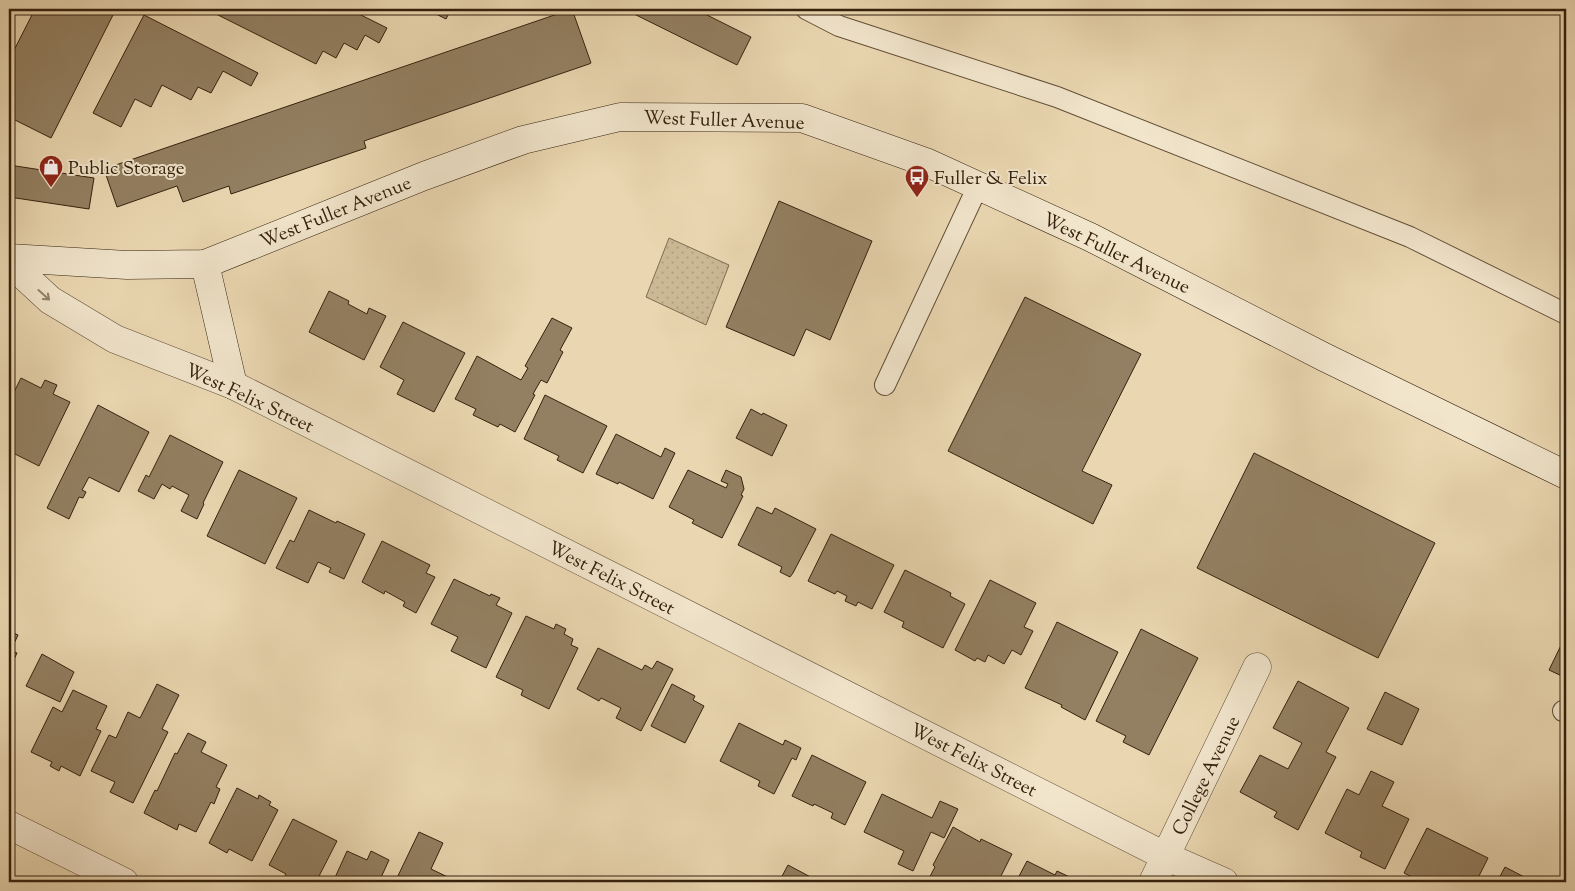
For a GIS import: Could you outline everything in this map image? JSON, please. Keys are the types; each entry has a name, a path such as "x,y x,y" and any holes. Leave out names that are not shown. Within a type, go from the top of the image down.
{"street":[{"name":"West Fuller Avenue","path":"9,258 127,265 205,264 424,176 523,140 620,116 802,118 928,163 1090,237 1324,356 1566,475"},
{"name":"West Felix Street","path":"9,262 50,300 115,339 233,385 1165,856 1224,882"},
{"path":"205,264 233,385"},
{"name":"College Avenue","path":"1153,882 1258,667"},
{"path":"9,825 124,882"}],"lane":[{"path":"806,9 839,26 1057,97 1401,234 1566,314"},
{"path":"885,385 978,186"}],"shaded area":[{"path":"669,238 729,265 706,325 646,297"}],"building":[{"path":"35,9 116,9 51,138 9,117 9,60"},
{"path":"206,9 349,9 387,28 379,43 365,35 357,50 344,43 336,58 323,51 316,64"},
{"path":"426,9 451,9 446,19"},
{"path":"572,9 591,63 589,64 364,141 366,148 231,194 229,186 183,202 177,186 117,207 104,169"},
{"path":"624,9 695,9 751,37 737,65"},
{"path":"144,15 258,73 251,86 223,71 211,93 198,87 191,100 162,85 151,107 135,99 121,127 93,113"},
{"name":"Public Storage","path":"9,165 94,178 89,209 9,197"},
{"path":"779,201 872,241 830,340 806,329 794,356 726,327"},
{"path":"329,291 349,301 348,304 367,314 369,308 386,316 364,360 309,332"},
{"path":"1025,297 1141,354 1082,471 1112,485 1093,524 948,451"},
{"path":"552,318 572,328 560,350 563,352 547,383 541,380 515,432 500,424 498,427 473,415 476,409 455,399 477,356 521,380 528,368 525,366"},
{"path":"403,322 465,353 434,412 397,394 404,380 380,367"},
{"path":"21,378 41,388 45,380 57,385 53,394 70,402 39,466 9,451 9,402"},
{"path":"545,395 607,426 583,473 557,460 559,456 524,439"},
{"path":"98,405 149,432 119,492 89,477 82,490 86,492 83,498 79,497 69,519 47,508"},
{"path":"751,409 787,425 772,456 736,438"},
{"path":"616,434 661,457 665,448 675,453 653,499 619,482 618,484 596,474"},
{"path":"170,435 223,462 197,519 181,511 189,495 172,486 170,489 162,484 154,499 138,491 146,475 149,477"},
{"path":"1254,453 1435,543 1378,658 1197,568"},
{"path":"239,470 297,498 265,564 207,536"},
{"path":"688,470 726,488 728,484 721,481 726,470 741,477 744,489 741,495 743,496 722,538 692,523 694,520 669,507"},
{"path":"757,507 772,514 775,508 816,529 790,577 780,572 782,567 738,545"},
{"path":"309,510 365,534 344,579 329,572 331,568 318,562 308,583 276,568 290,540 294,542"},
{"path":"831,534 894,565 872,609 858,602 856,606 845,601 847,596 837,591 835,594 808,581"},
{"path":"382,541 430,565 426,573 435,577 416,613 403,606 405,602 385,591 384,594 362,582"},
{"path":"905,570 951,593 950,596 965,604 943,648 902,627 904,622 884,612"},
{"path":"454,579 490,596 491,594 500,598 496,605 512,613 486,668 451,651 458,637 431,624"},
{"path":"990,580 1036,603 1024,627 1033,631 1021,655 1012,650 1004,664 988,655 985,662 977,658 975,661 955,650"},
{"path":"526,616 554,629 556,624 566,629 564,634 573,639 571,645 578,648 549,709 521,695 523,690 496,677"},
{"path":"1057,622 1118,652 1085,720 1061,707 1062,705 1025,688"},
{"path":"1141,629 1198,658 1149,755 1123,742 1126,736 1096,721"},
{"path":"9,631 18,635 11,650 17,653 9,670"},
{"path":"1566,635 1566,678 1549,670"},
{"path":"598,648 642,670 645,665 652,669 657,661 673,669 641,731 616,718 621,708 601,698 599,701 577,689"},
{"path":"42,654 74,672 60,702 26,686"},
{"path":"1298,681 1349,708 1326,752 1336,757 1298,830 1274,817 1277,812 1240,792 1260,755 1288,769 1302,743 1273,728"},
{"path":"157,684 179,695 162,729 168,732 133,803 110,792 115,782 91,771 109,735 116,738 128,712 140,718"},
{"path":"672,684 695,696 693,700 704,706 685,743 651,726"},
{"path":"73,690 107,706 96,729 101,731 80,776 61,766 59,771 50,766 52,762 31,752 53,707 62,712"},
{"path":"1385,692 1419,709 1402,745 1367,729"},
{"path":"739,723 783,745 785,740 801,748 796,760 792,758 774,794 758,786 760,781 720,761"},
{"path":"188,733 206,742 201,752 227,765 216,787 220,789 214,804 211,802 196,832 179,824 177,830 144,813 175,753 177,754"},
{"path":"812,755 866,782 845,825 831,818 833,813 792,796"},
{"path":"1371,771 1394,782 1382,806 1409,819 1385,869 1360,857 1362,852 1325,833 1347,789 1359,795"},
{"path":"237,788 258,799 259,795 271,802 269,805 278,810 252,861 229,849 227,853 209,843"},
{"path":"882,794 932,818 940,801 958,809 944,838 931,832 913,871 898,864 904,851 864,832"},
{"path":"293,819 337,841 316,882 282,882 286,874 269,865"},
{"path":"953,827 980,842 981,839 1012,854 998,882 927,882 935,867 933,865"},
{"path":"1427,828 1488,858 1476,882 1422,882 1404,873"},
{"path":"419,832 443,843 431,869 454,880 453,882 395,882"},
{"path":"347,851 367,860 371,851 389,860 379,882 333,882"},
{"path":"1027,861 1055,875 1057,871 1080,882 1016,882"},
{"path":"788,865 820,882 784,882 780,880"},
{"path":"1505,867 1534,882 1497,882"}],"place":[{"name":"Public Storage","path":"51,188"},
{"name":"Fuller & Felix","path":"917,198"}]}
